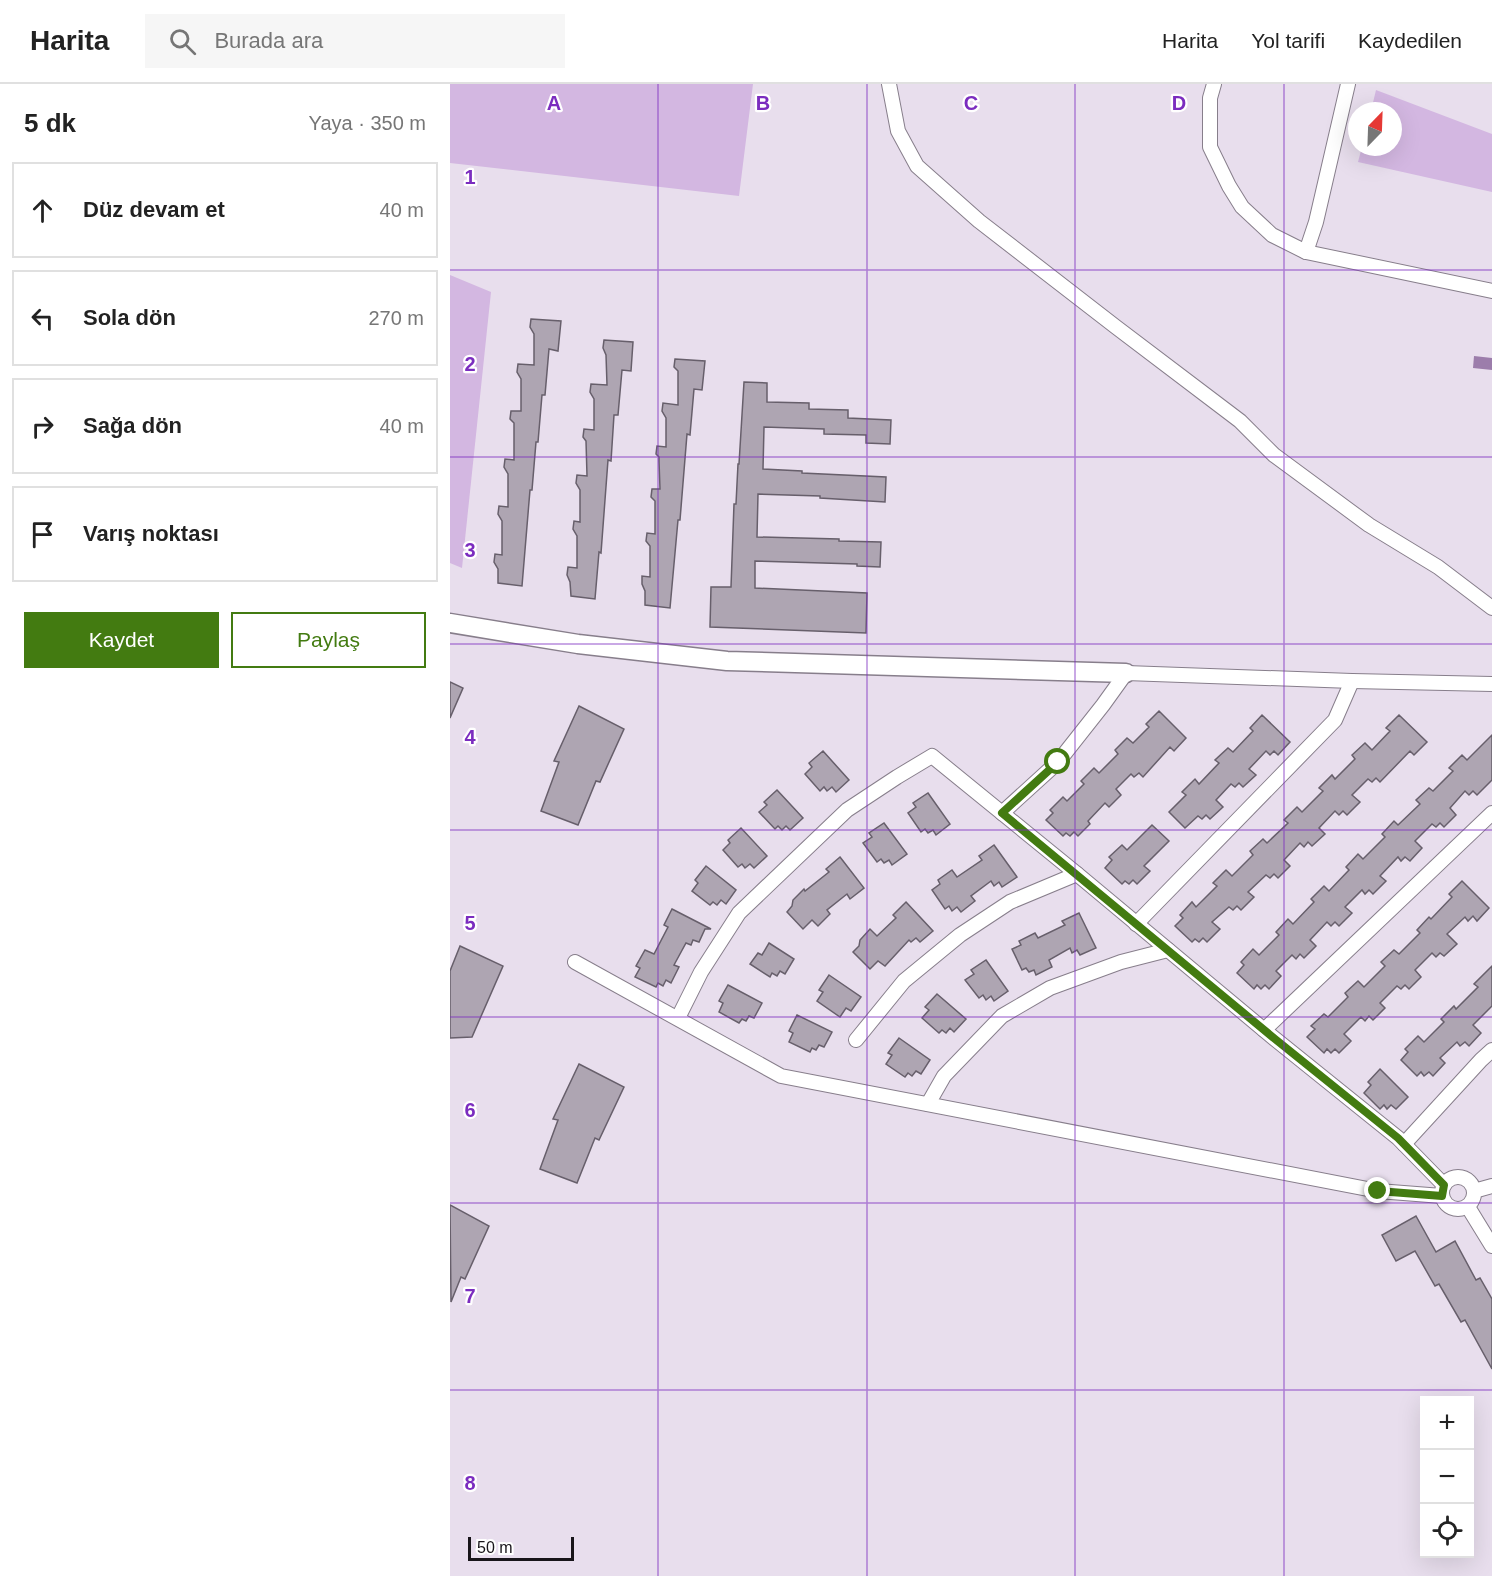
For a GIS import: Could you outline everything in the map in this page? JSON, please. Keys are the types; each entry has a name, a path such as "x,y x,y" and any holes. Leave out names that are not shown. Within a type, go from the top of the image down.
{"street":[{"path":"889,84 898,131 917,166 980,221 1240,421 1274,455 1369,525 1438,567 1492,608"},
{"path":"1214,84 1209,98 1210,147 1242,207 1272,235 1306,252 1492,291"},
{"path":"1306,252 1316,222 1348,84"},
{"path":"450,623 578,644 727,661 1492,684"},
{"path":"1002,813 1058,762 1126,674"},
{"path":"1136,924 1335,720 1352,681"},
{"path":"678,1018 701,972 739,913 847,810 932,756 1404,1144 1443,1191 1447,1206 1457,1210 1468,1207 1474,1198 1471,1183 1462,1177 1452,1178 1443,1191"},
{"path":"1264,1030 1492,813"},
{"path":"855,1040 904,981 960,935 1010,902 1077,874"},
{"path":"928,1104 944,1076 1002,1016 1050,988 1121,962 1168,950"},
{"path":"575,962 781,1076 1378,1191 1443,1191"},
{"path":"1404,1144 1492,1050"},
{"path":"1474,1191 1492,1186"},
{"path":"1468,1207 1492,1246"}],"shaded area":[{"path":"450,84 753,84 739,196 450,163"},
{"path":"1376,90 1492,134 1492,192 1358,162 1360,156 1402,156 1402,102 1373,102"},
{"path":"450,275 491,292 462,568 450,563"},
{"path":"1474,356 1492,358 1492,370 1473,368"}],"building":[{"path":"531,319 561,321 558,351 549,349 545,395 542,395 532,490 530,490 522,586 498,583 498,569 494,562 495,554 502,555 502,521 498,514 499,506 508,507 508,474 504,467 505,459 514,460 514,423 510,419 511,411 521,411 521,379 517,372 518,364 534,365 534,334 530,327"},
{"path":"604,340 633,342 631,371 622,370 618,415 614,415 595,599 571,596 567,575 568,567 577,568 577,536 573,529 574,521 580,522 580,490 576,483 577,475 587,476 584,429 594,430 594,399 590,392 591,384 607,385"},
{"path":"675,359 705,361 702,390 694,389 690,435 687,434 670,608 645,605 642,576 650,577 650,546 646,541 647,533 655,534 655,501 651,497 652,489 660,489 657,446 666,447 666,418 662,411 663,403 678,405 678,371 674,367"},
{"path":"744,382 767,383 767,402 809,403 809,409 848,410 848,418 891,420 890,444 866,443 866,435 824,434 824,429 764,427 763,469 886,477 885,502 820,498 820,496 758,494 757,537 881,542 880,567 857,566 857,564 755,561 755,588 867,593 866,633 710,627 711,587 731,587 734,504 736,504"},
{"path":"450,682 463,688 450,718"},
{"path":"579,706 624,729 600,782 596,781 578,825 541,811 559,762 554,761"},
{"path":"1159,711 1186,738 1174,751 1170,747 1143,777 1139,773 1134,777 1131,774 1116,789 1121,795 1109,807 1105,803 1078,836 1074,832 1070,836 1066,833 1063,836 1046,820 1053,813 1050,810 1063,797 1067,801 1084,784 1081,781 1094,768 1099,773 1118,754 1115,750 1127,738 1133,743 1149,727 1146,724"},
{"path":"1262,715 1290,742 1278,755 1274,751 1270,755 1266,751 1249,769 1256,775 1243,787 1239,783 1235,787 1231,784 1216,800 1223,807 1210,819 1206,815 1202,819 1198,816 1185,828 1169,812 1186,795 1182,792 1195,779 1199,784 1219,763 1215,760 1228,748 1233,752 1253,731 1250,728"},
{"path":"1399,715 1427,742 1414,755 1410,751 1380,782 1376,778 1372,782 1368,779 1352,795 1360,802 1347,815 1343,811 1339,815 1335,811 1319,828 1325,834 1312,846 1308,842 1304,847 1300,843 1284,860 1290,866 1278,878 1274,874 1270,878 1266,875 1248,892 1254,897 1241,910 1237,906 1233,910 1229,907 1212,922 1220,929 1207,942 1203,938 1199,942 1195,939 1192,942 1175,926 1183,918 1180,915 1192,902 1196,907 1217,886 1213,883 1226,870 1232,876 1253,855 1250,851 1263,839 1267,843 1288,823 1284,820 1297,807 1302,812 1323,791 1319,788 1332,775 1335,779 1355,759 1352,755 1365,743 1372,750 1390,731 1386,728"},
{"path":"1492,735 1492,780 1477,795 1473,791 1469,795 1465,791 1450,808 1456,815 1444,827 1440,823 1436,827 1432,824 1415,841 1422,848 1410,861 1405,857 1401,861 1398,857 1380,876 1386,881 1373,894 1369,890 1365,894 1362,890 1345,907 1352,913 1339,926 1335,922 1331,926 1327,922 1310,940 1316,946 1304,958 1300,954 1296,959 1292,955 1276,971 1281,976 1269,989 1265,985 1261,989 1257,985 1254,989 1237,973 1244,965 1241,962 1253,949 1259,955 1279,935 1276,932 1288,919 1293,924 1314,902 1311,899 1324,886 1329,891 1349,870 1346,867 1358,854 1363,859 1385,837 1382,834 1394,821 1398,825 1420,804 1416,800 1429,788 1433,791 1453,771 1449,768 1462,755 1467,760"},
{"path":"823,751 849,780 836,792 832,787 827,791 824,787 820,791 805,774 812,767 809,763"},
{"path":"777,790 803,818 790,830 786,826 782,830 778,826 775,829 759,812 767,805 764,802"},
{"path":"928,793 950,824 936,835 933,830 928,833 925,829 921,832 908,813 916,807 913,803"},
{"path":"884,823 907,854 892,865 889,860 884,863 881,859 877,862 863,843 872,837 869,833"},
{"path":"1152,825 1169,841 1144,866 1150,871 1137,884 1133,880 1129,884 1125,881 1122,884 1105,868 1112,860 1109,857 1122,845 1127,850"},
{"path":"741,828 767,856 754,868 750,864 745,868 742,864 738,867 723,850 730,843 728,840"},
{"path":"994,845 1017,877 1002,887 999,882 994,886 991,881 971,896 975,901 961,912 957,907 952,911 949,906 945,909 932,890 940,884 938,880 952,870 957,877 982,860 979,856"},
{"path":"840,857 864,888 850,899 847,894 827,910 830,914 818,926 812,920 803,929 787,912 793,900 804,889 805,891 829,872 826,869"},
{"path":"706,866 736,890 726,904 721,900 717,905 713,902 710,905 692,891 698,883 695,880"},
{"path":"1462,881 1489,908 1477,921 1473,916 1468,921 1465,917 1447,934 1457,944 1444,956 1440,953 1436,957 1432,953 1415,970 1421,977 1409,989 1405,985 1401,989 1397,986 1380,1003 1385,1008 1373,1020 1369,1016 1365,1021 1361,1017 1344,1034 1351,1041 1339,1053 1335,1049 1331,1053 1327,1049 1324,1053 1307,1037 1315,1029 1311,1026 1324,1014 1328,1017 1348,997 1345,993 1358,981 1364,987 1385,966 1381,962 1394,950 1399,954 1420,933 1417,930 1429,917 1431,919 1452,897 1449,894"},
{"path":"906,902 933,931 920,942 916,938 911,942 909,940 885,966 878,961 870,969 853,952 870,929 877,936 896,918 893,915"},
{"path":"672,909 711,929 705,929 699,942 693,940 691,945 686,943 674,965 679,967 671,983 666,980 663,986 658,983 656,987 635,977 640,968 636,966 645,950 654,954 668,927 664,925"},
{"path":"1079,913 1096,948 1080,955 1077,950 1072,953 1070,948 1049,960 1052,967 1036,975 1034,970 1029,972 1026,968 1022,970 1012,949 1021,945 1019,941 1035,933 1038,938 1065,925 1062,921"},
{"path":"769,943 794,959 785,974 780,971 777,976 772,973 770,977 750,964 758,953 762,955"},
{"path":"460,946 503,966 472,1037 450,1038 450,971"},
{"path":"986,960 1008,991 994,1001 991,996 986,1000 983,995 979,998 965,980 974,974 971,970"},
{"path":"1492,966 1492,1006 1473,1025 1481,1033 1469,1046 1465,1042 1460,1046 1457,1042 1440,1058 1445,1063 1433,1076 1429,1072 1424,1076 1421,1072 1417,1076 1401,1060 1408,1052 1405,1049 1418,1036 1424,1042 1444,1022 1441,1019 1454,1006 1456,1009 1478,987 1474,984"},
{"path":"829,975 861,997 851,1011 846,1008 840,1017 817,1001 823,992 819,990"},
{"path":"728,985 762,1003 754,1018 749,1016 746,1021 742,1019 739,1023 719,1012 723,1003 719,1001"},
{"path":"937,994 966,1019 954,1032 950,1028 946,1033 942,1030 939,1033 922,1018 929,1010 925,1007"},
{"path":"797,1015 832,1032 824,1047 819,1045 816,1050 812,1048 810,1052 789,1042 793,1033 789,1031"},
{"path":"899,1038 930,1060 921,1074 916,1071 912,1076 908,1073 905,1077 886,1064 892,1055 888,1053"},
{"path":"579,1064 624,1087 599,1140 595,1138 577,1183 540,1169 558,1120 553,1119"},
{"path":"1380,1069 1408,1097 1396,1109 1391,1105 1387,1109 1384,1105 1380,1109 1364,1093 1371,1085 1368,1082"},
{"path":"450,1205 489,1226 465,1279 461,1277 451,1302"},
{"path":"1416,1216 1436,1252 1455,1241 1476,1280 1480,1278 1492,1299 1492,1369 1465,1320 1461,1322 1439,1284 1435,1286 1415,1251 1396,1261 1382,1235"}],"route":[{"path":"1058,762 1002,813 1398,1138 1444,1185 1442,1196 1378,1191"}]}
